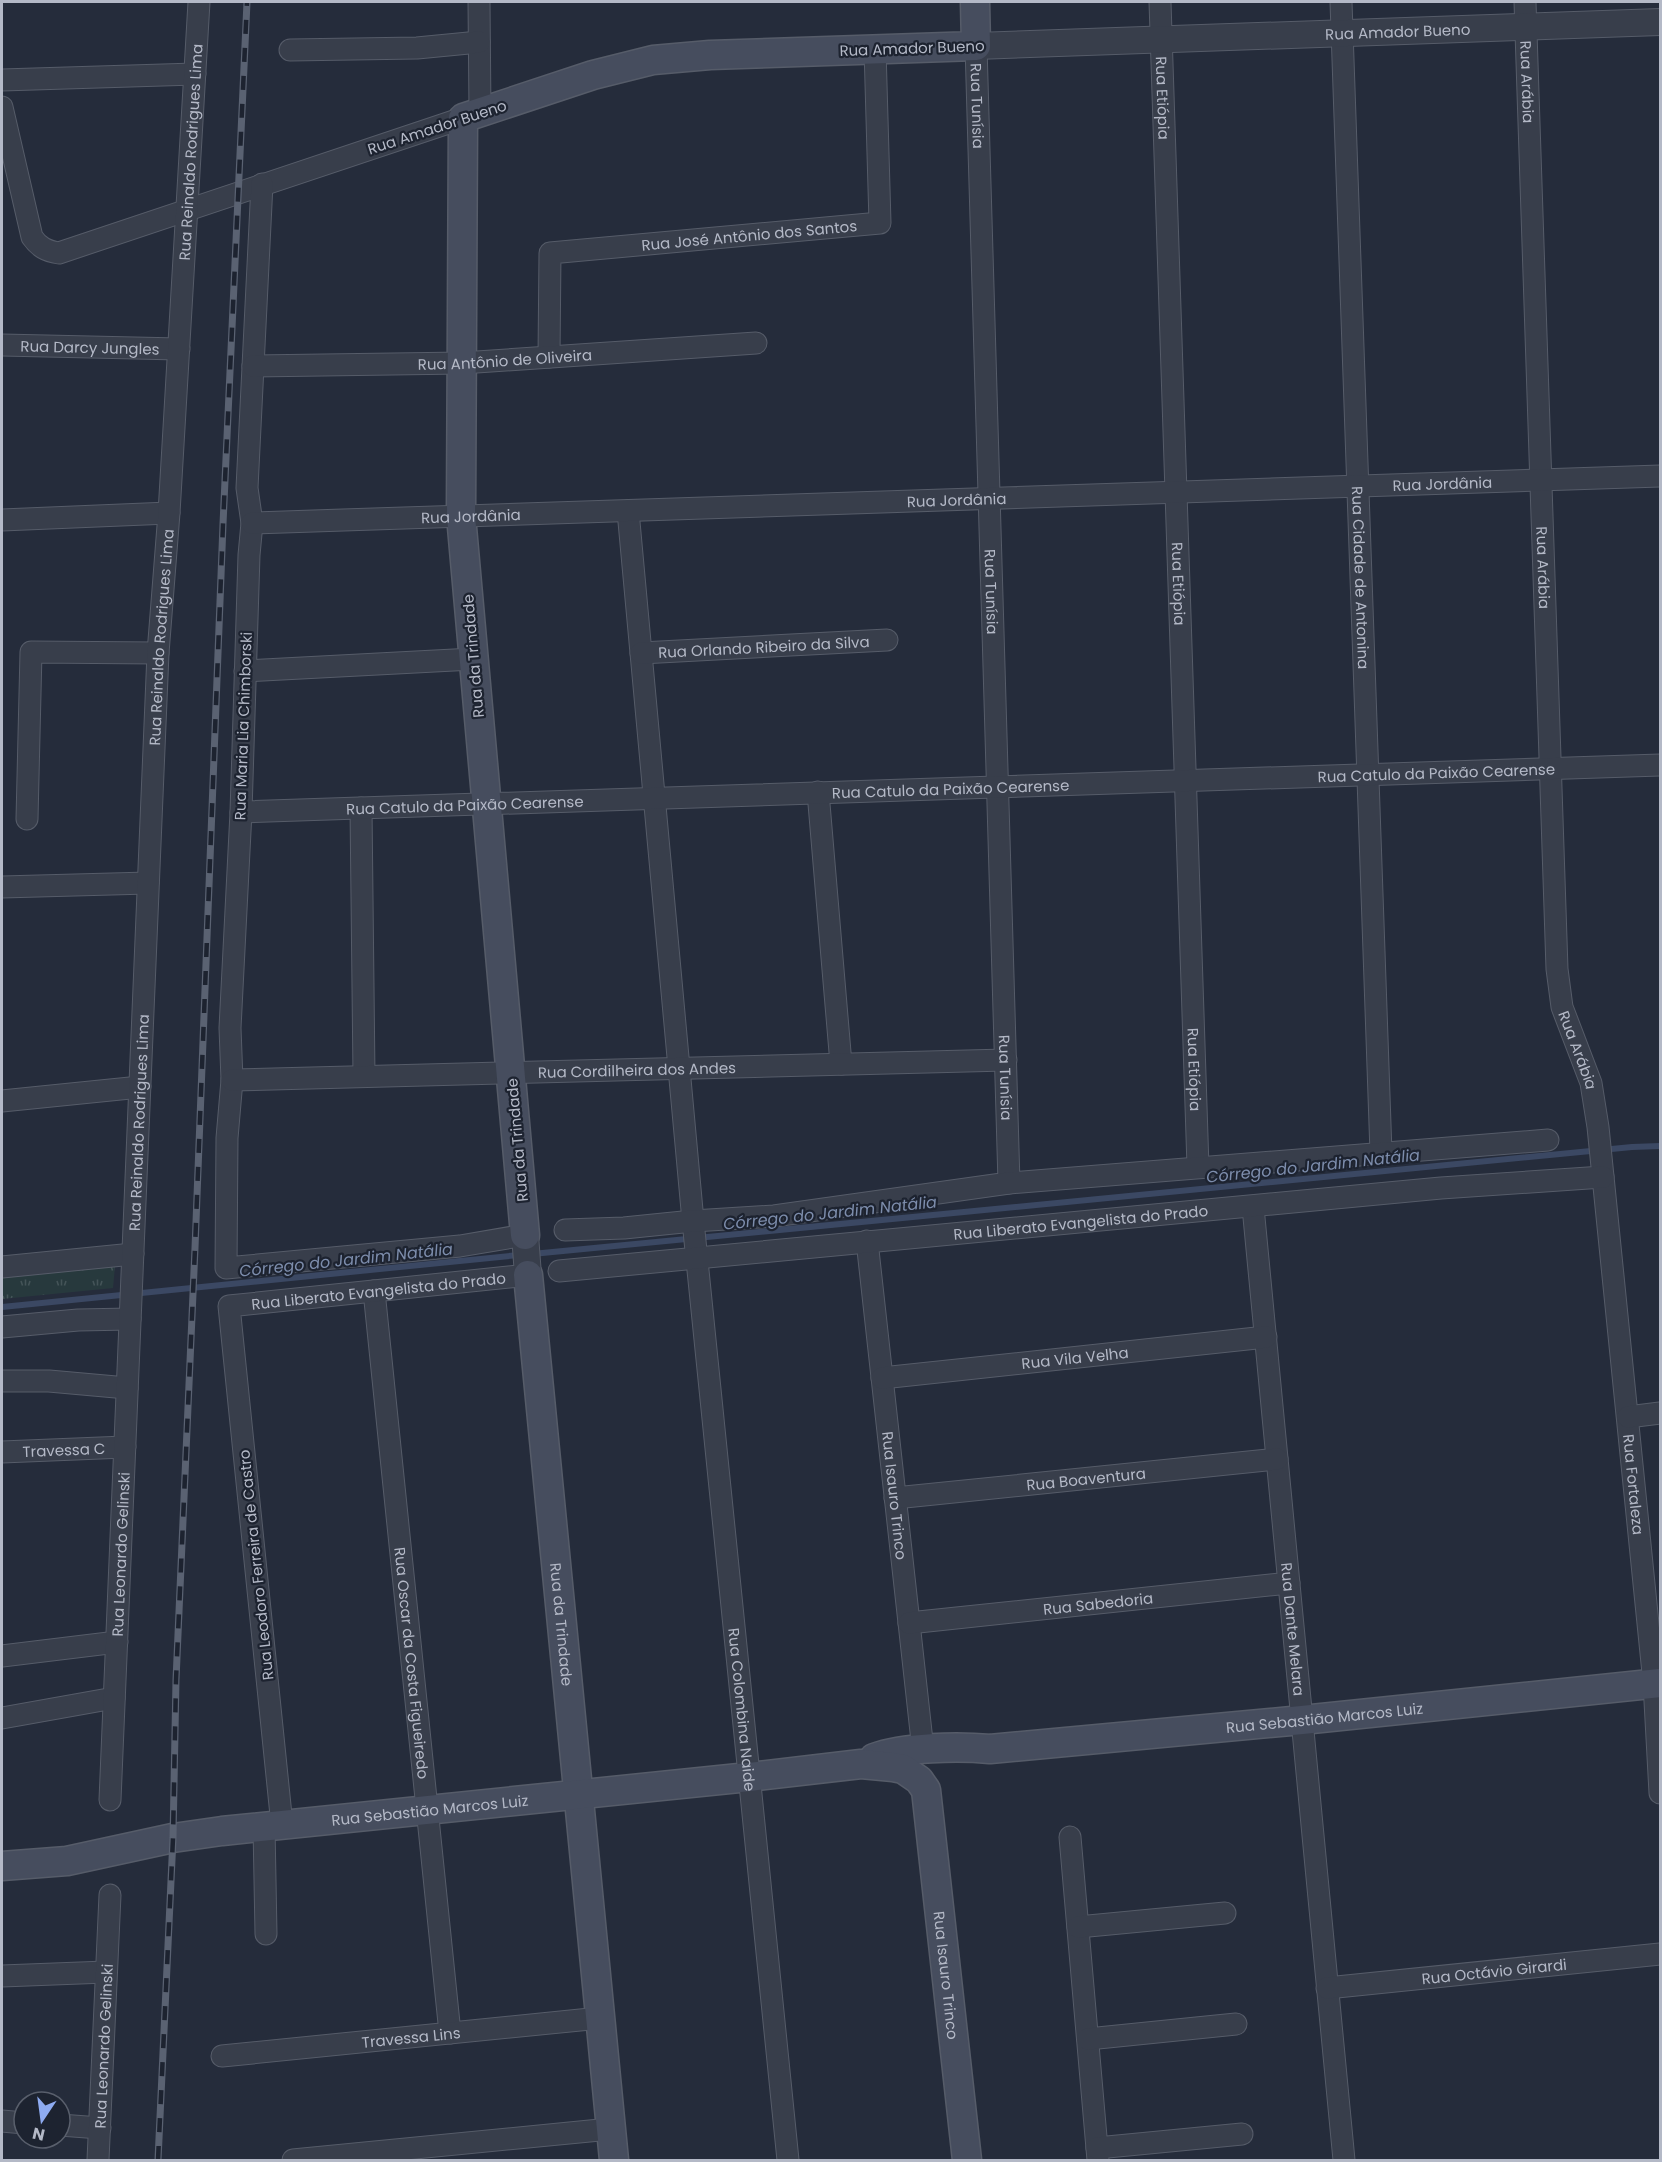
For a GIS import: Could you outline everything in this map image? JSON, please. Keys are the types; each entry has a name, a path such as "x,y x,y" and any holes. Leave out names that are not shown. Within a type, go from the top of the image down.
{"main road":[{"name":"Rua Tunísia","path":"975,2 976,46"},
{"name":"Rua Amador Bueno","path":"471,116 625,66 653,60 710,55 976,46"},
{"name":"Rua da Trindade","path":"471,116 462,363 461,516 525,1235"},
{"name":"Rua da Trindade","path":"528,1275 614,2160"},
{"name":"Rua Sebastião Marcos Luiz","path":"861,1764 881,1756 923,1750 958,1747 990,1749 1302,1720 1658,1683"},
{"name":"Rua Sebastião Marcos Luiz","path":"2,1866 67,1861 189,1836 273,1826 861,1764 903,1769 919,1780 926,1790 945,1766 958,1759 990,1749"},
{"name":"Rua Isauro Trinco","path":"926,1790 967,2160"}],"street":[{"name":"Rua Reinaldo Rodrigues Lima","path":"130,1314 158,653 169,513 199,2"},
{"name":"Rua da Trindade","path":"471,116 479,42 479,2"},
{"name":"Rua Etiópia","path":"1160,2 1198,1167"},
{"name":"Rua Cidade de Antonina","path":"1341,2 1381,1153"},
{"name":"Rua Arábia","path":"1525,2 1559,990 1567,1022 1591,1083 1604,1177"},
{"name":"Rua Amador Bueno","path":"976,46 1660,22"},
{"path":"290,50 417,48 479,42"},
{"name":"Rua Tunísia","path":"976,46 1009,1183"},
{"name":"Rua José Antônio dos Santos","path":"549,357 550,253 880,223 875,49"},
{"path":"2,80 195,75"},
{"name":"Rua Amador Bueno","path":"2,106 32,237 47,251 58,253 471,116"},
{"name":"Rua Maria Lia Chimborski","path":"262,184 247,488 252,524 230,1028 232,1080 227,1138 226,1268 460,1246 525,1235"},
{"name":"Rua Antônio de Oliveira","path":"253,366 462,363 756,343"},
{"name":"Rua Darcy Jungles","path":"2,345 179,349"},
{"name":"Rua Jordânia","path":"252,524 1660,476"},
{"name":"Rua Colombina Naide","path":"628,511 693,1221 788,2160"},
{"path":"2,520 169,513"},
{"name":"Rua Orlando Ribeiro da Silva","path":"641,653 886,640"},
{"path":"27,819 31,652 158,653"},
{"path":"245,671 473,659"},
{"name":"Rua Catulo da Paixão Cearense","path":"240,812 1660,765"},
{"path":"818,792 841,1064"},
{"path":"361,808 364,1076"},
{"path":"2,887 148,883"},
{"name":"Rua Cordilheira dos Andes","path":"232,1080 1006,1060"},
{"path":"2,1101 140,1087"},
{"path":"565,1230 624,1228 791,1214 1009,1183 1548,1140"},
{"name":"Rua Liberato Evangelista do Prado","path":"559,1271 1441,1188 1604,1177"},
{"name":"Rua Fortaleza","path":"1604,1177 1658,1683 1660,1793"},
{"name":"Rua Dante Melara","path":"1253,1207 1344,2160"},
{"name":"Rua da Trindade","path":"525,1235 528,1275"},
{"name":"Rua Isauro Trinco","path":"867,1241 923,1750"},
{"path":"2,1267 132,1264"},
{"name":"Rua Liberato Evangelista do Prado","path":"230,1306 528,1275"},
{"name":"Rua Oscar da Costa Figueiredo","path":"374,1291 450,2033"},
{"name":"Rua Leodoro Ferreira de Castro","path":"230,1306 273,1826 266,1934"},
{"path":"2,1327 130,1314"},
{"name":"Rua Leonardo Gelinski","path":"110,1800 130,1314"},
{"name":"Rua Vila Velha","path":"882,1378 1266,1337"},
{"path":"2,1381 50,1381 127,1388"},
{"path":"1628,1416 1660,1413"},
{"name":"Travessa C","path":"2,1452 125,1447"},
{"name":"Rua Boaventura","path":"895,1498 1277,1459"},
{"name":"Rua Sabedoria","path":"909,1623 1289,1583"},
{"path":"2,1656 117,1642"},
{"path":"2,1718 114,1698"},
{"path":"1070,1837 1098,2154 1242,2134"},
{"name":"Rua Leonardo Gelinski","path":"98,2160 110,1895"},
{"path":"1078,1928 1225,1913"},
{"name":"Rua Octávio Girardi","path":"1327,1988 1660,1954"},
{"path":"2,1976 106,1972"},
{"name":"Travessa Lins","path":"222,2056 600,2018"},
{"path":"1088,2039 1236,2024"},
{"path":"72,2126 100,2128"},
{"path":"293,2160 610,2129"}],"green space":[{"path":"115,1266 113,1288 2,1299 2,1277"}],"waterway":[{"name":"Córrego do Jardim Natália","path":"532,1254 1660,1146"},
{"name":"Córrego do Jardim Natália","path":"2,1307 519,1255"}],"railway":[{"path":"158,2160 173,1838 176,1680 223,524 247,2"}]}
